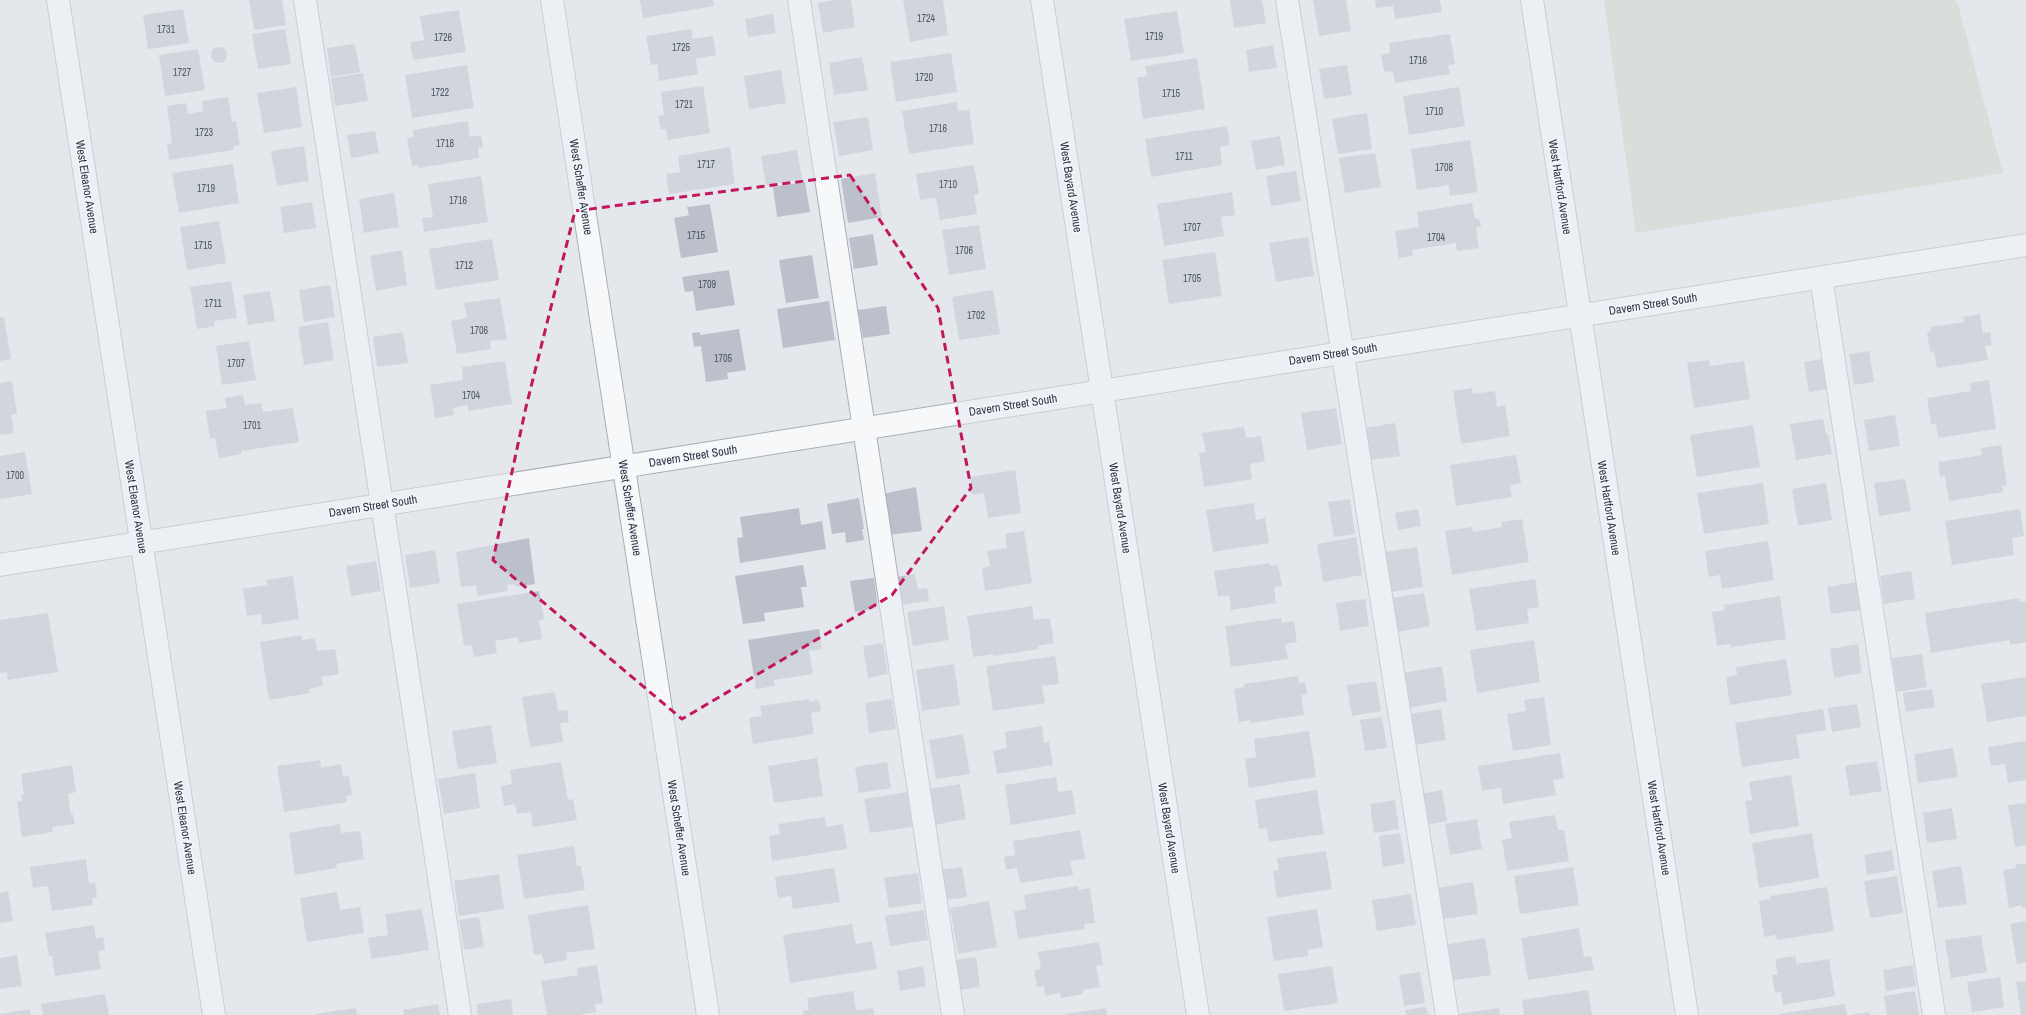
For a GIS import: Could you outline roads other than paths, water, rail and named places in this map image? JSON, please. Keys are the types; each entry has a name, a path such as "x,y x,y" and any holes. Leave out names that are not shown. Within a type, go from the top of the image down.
{"street":[{"name":"West Eleanor Avenue","path":"58,0 214,1015"},
{"path":"305,0 460,1015"},
{"name":"West Scheffer Avenue","path":"552,0 708,1015"},
{"path":"799,0 953,1015"},
{"name":"West Bayard Avenue","path":"1042,0 1198,1015"},
{"path":"1287,0 1341,353 1447,1015"},
{"name":"West Hartford Avenue","path":"1532,0 1687,1015"},
{"name":"Davern Street South","path":"0,565 2026,245"},
{"path":"1821,277 1934,1015"}]}
